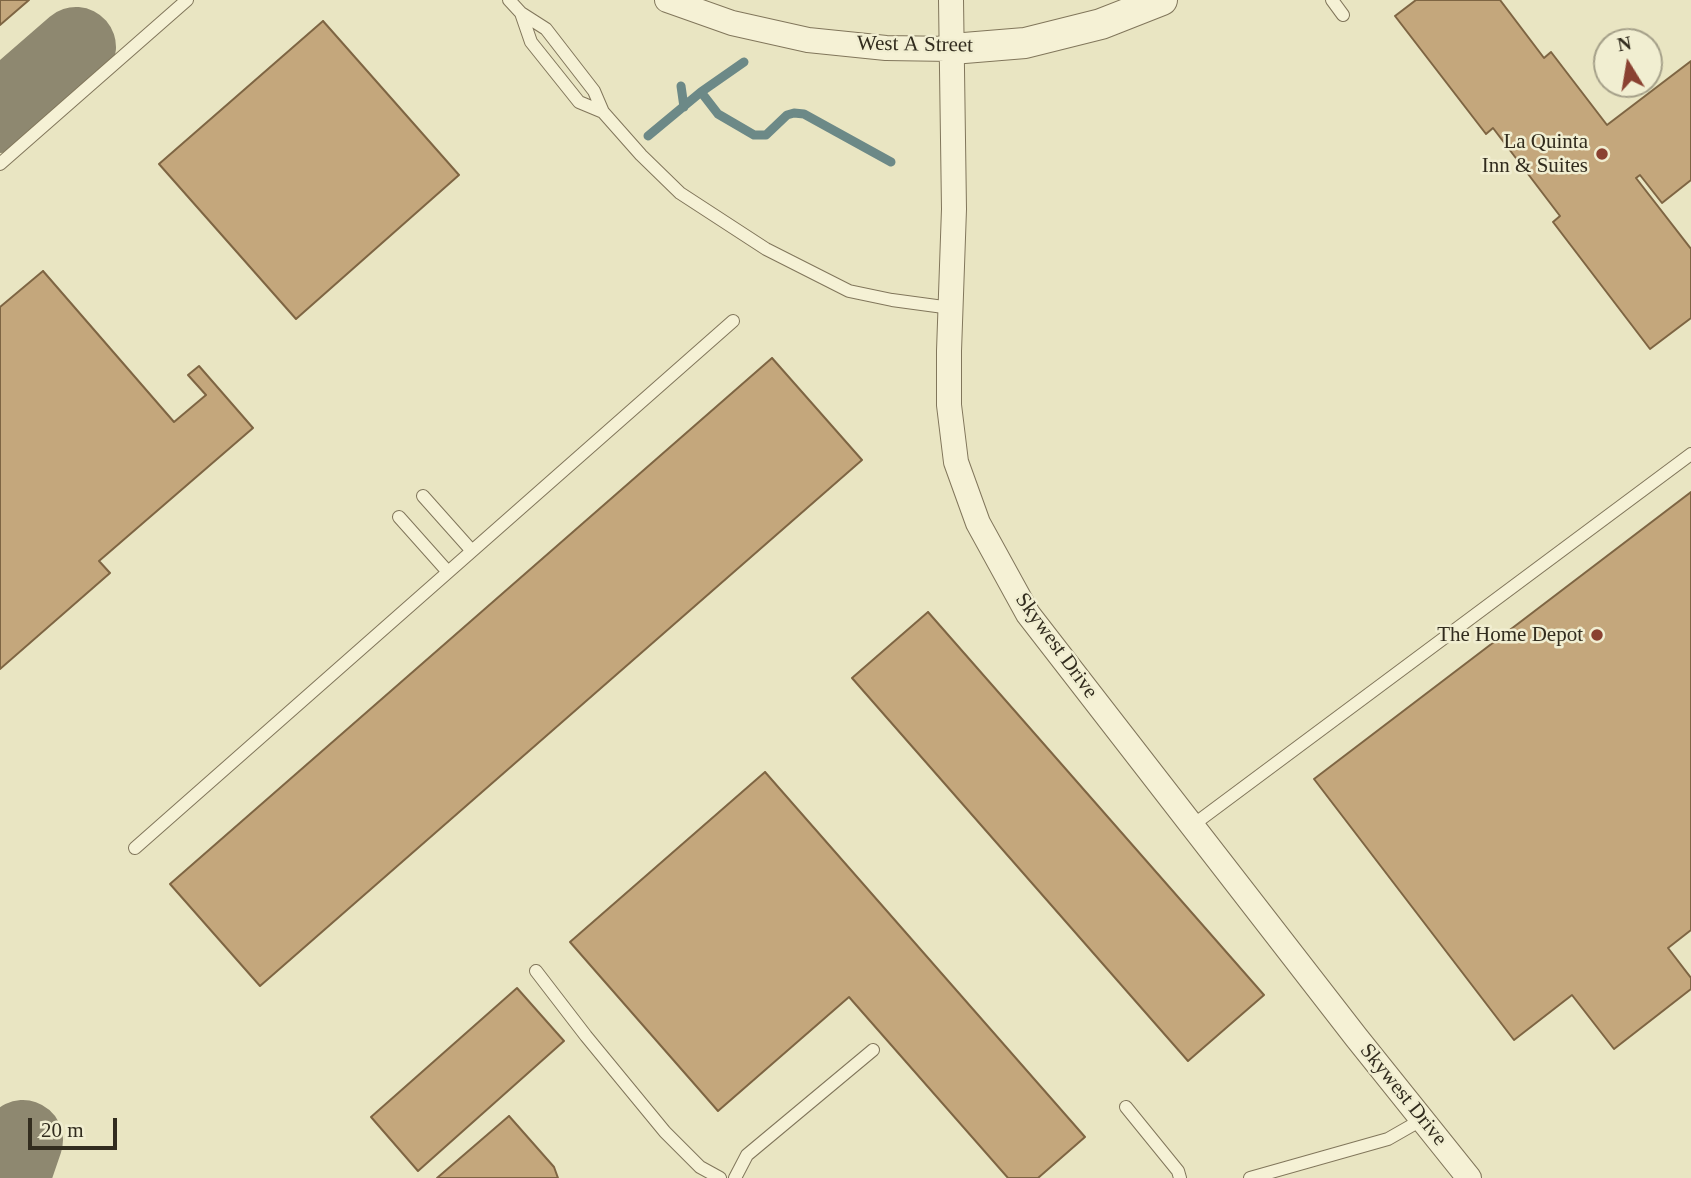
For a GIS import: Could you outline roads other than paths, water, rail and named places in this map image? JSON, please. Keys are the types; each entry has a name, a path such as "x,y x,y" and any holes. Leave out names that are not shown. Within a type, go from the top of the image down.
{"street":[{"name":"West A Street","path":"667,0 732,23 808,40 886,48 952,49 1025,43 1101,24 1161,0"},
{"name":"Skywest Drive","path":"951,0 954,209 949,405 956,462 978,523 1028,614 1356,1037 1469,1178"}],"lane":[{"path":"0,164 187,0"},
{"path":"509,0 521,13 546,29 594,90 603,112 680,193 766,249 849,291 951,308"},
{"path":"1332,0 1343,15"},
{"path":"521,13 531,42 579,102 603,112"},
{"path":"135,848 733,321"},
{"path":"1193,825 1691,454"},
{"path":"423,496 472,551"},
{"path":"399,517 448,572"},
{"path":"536,971 665,1132 700,1167 720,1178"},
{"path":"736,1178 747,1155 873,1050"},
{"path":"1126,1107 1178,1171 1180,1178"},
{"path":"1250,1178 1388,1139 1423,1119"}],"waterway":[{"path":"648,136 701,92 744,62"},
{"path":"681,86 684,107"},
{"path":"701,92 718,114 754,135 766,135 787,115 804,114 891,162"}],"place":[{"name":"La Quinta Inn & Suites","path":"1602,154"},
{"name":"The Home Depot","path":"1597,635"}]}
